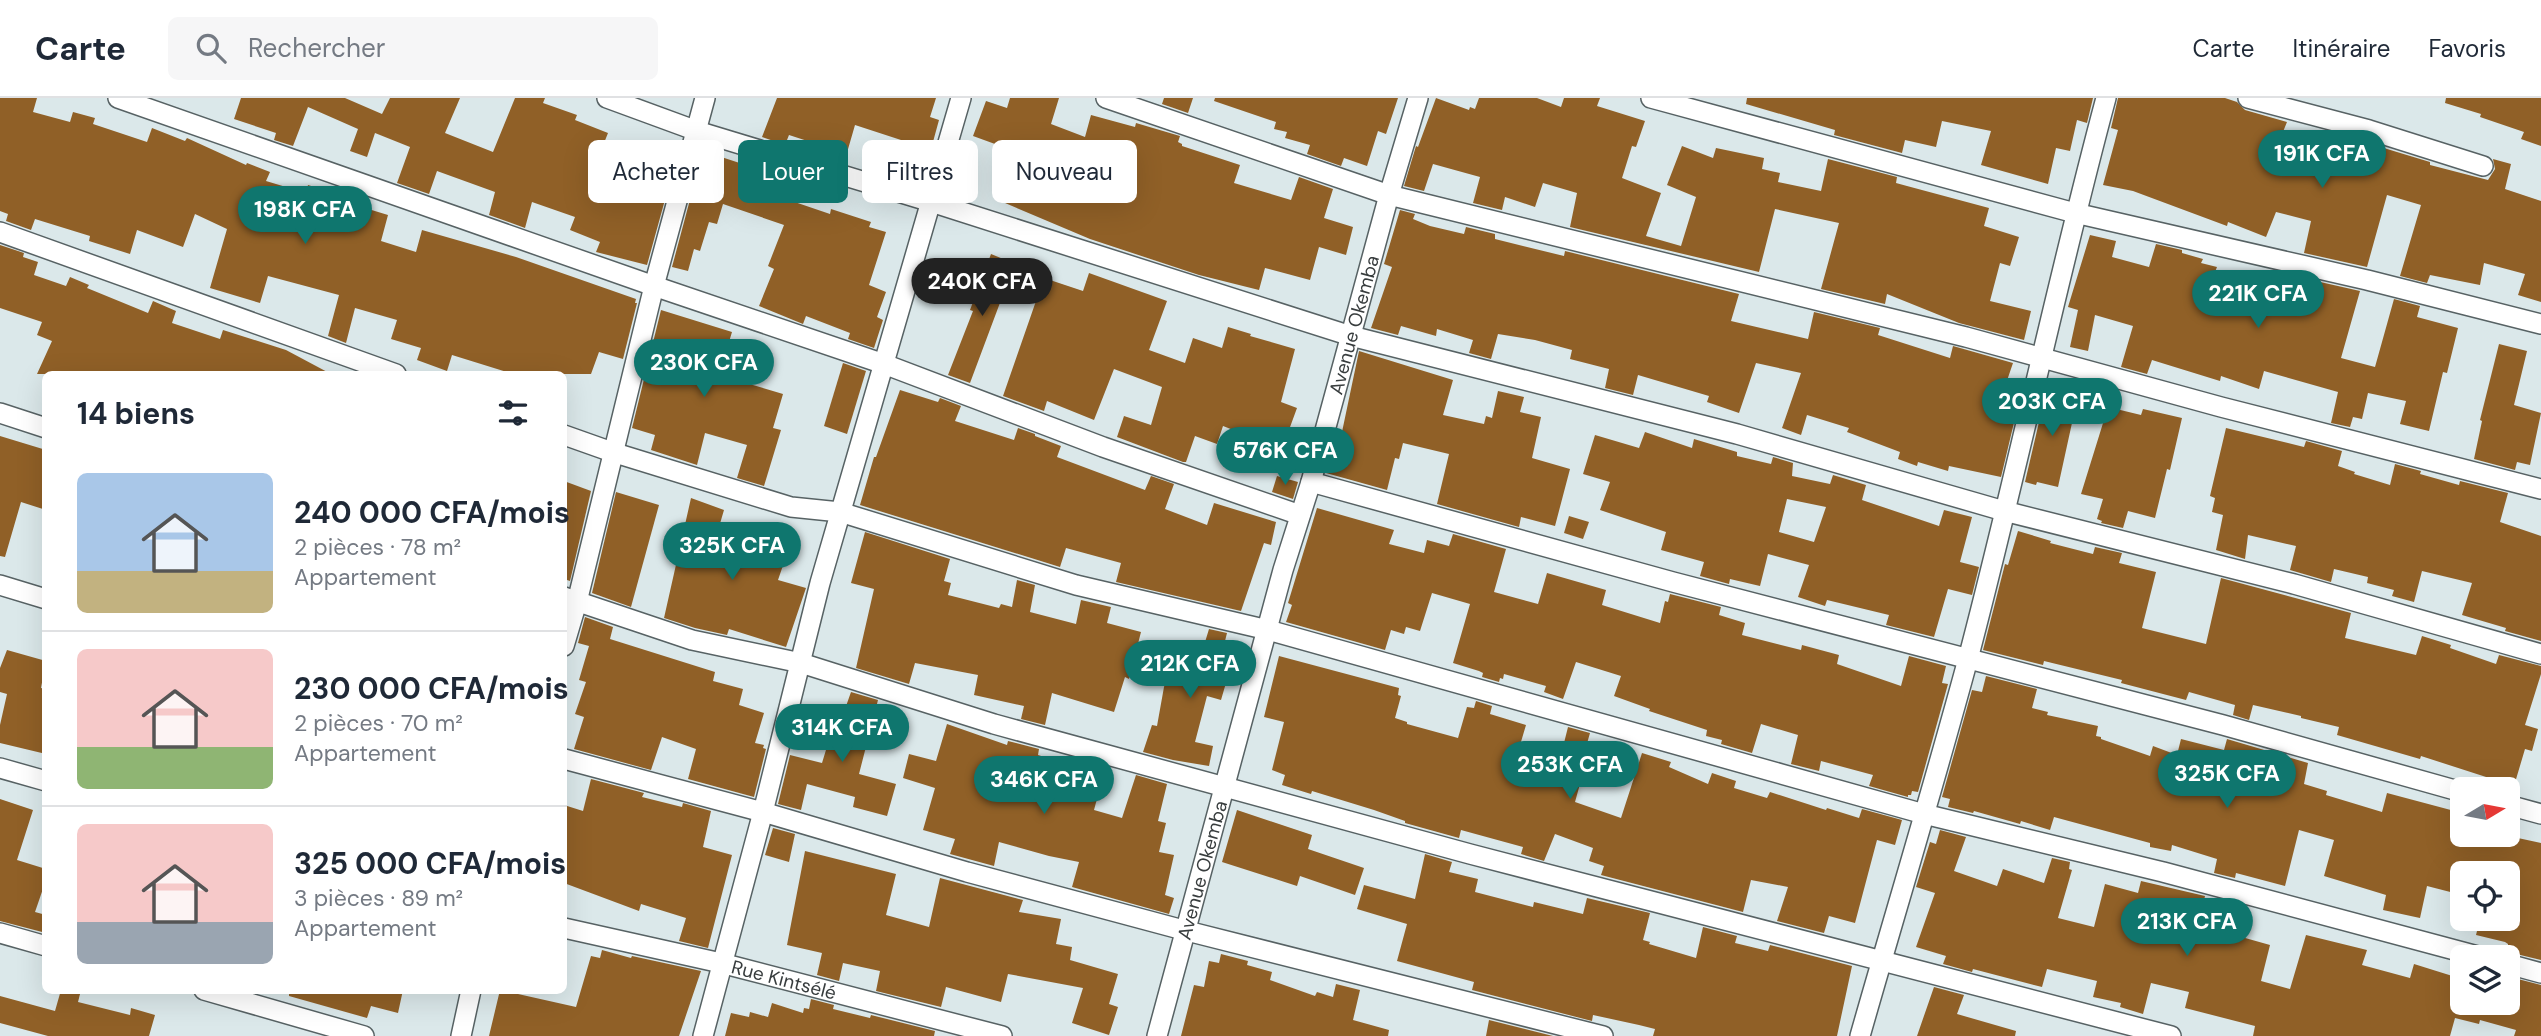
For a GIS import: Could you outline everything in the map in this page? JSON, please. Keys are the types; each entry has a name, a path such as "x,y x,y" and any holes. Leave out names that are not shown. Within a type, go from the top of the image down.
{"street":[{"path":"118,98 884,364 1103,447 1300,515"},
{"path":"607,98 697,131 862,181"},
{"path":"567,622 570,599 612,452 705,98"},
{"path":"949,140 961,98"},
{"path":"1107,98 1389,195 1966,337 2541,489"},
{"name":"Avenue Okemba","path":"1157,1036 1418,98"},
{"path":"1651,98 2075,213 2354,276 2541,324"},
{"path":"1860,1036 1968,657 2075,213 2106,98"},
{"path":"2248,98 2369,130 2483,166"},
{"path":"703,1036 840,512 931,203"},
{"path":"934,203 1352,336 1737,435 2004,511 2294,584 2541,654"},
{"path":"0,232 388,371"},
{"path":"0,413 42,427"},
{"path":"567,436 792,508 840,512 1076,585 1268,630 1924,814 2163,872 2450,949"},
{"path":"1311,482 1673,582 1968,657 2450,789"},
{"path":"0,585 42,598"},
{"path":"570,599 692,639 801,663 995,724 1470,854 2171,1036"},
{"path":"567,760 1186,931 1603,1036"},
{"path":"0,768 42,780"},
{"path":"2520,808 2541,814"},
{"name":"Rue Kintsélé","path":"567,929 721,963 1002,1036"},
{"path":"0,933 42,945"},
{"path":"2520,967 2541,973"},
{"path":"218,994 364,1036"},
{"path":"461,1036 470,994"}],"building":[{"path":"0,98 37,98 33,112 70,122 73,112 95,118 93,124 147,142 152,128 185,141 187,138 246,165 247,163 270,172 266,181 306,193 308,185 330,192 322,218 361,226 365,208 388,215 381,241 416,252 422,230 516,257 636,299 637,303 623,359 599,352 591,374 567,374 567,371 503,371 452,355 447,371 417,360 421,348 391,339 397,320 355,308 346,343 328,336 339,295 268,276 260,303 210,288 227,229 195,214 183,247 137,230 130,254 89,241 90,236 35,219 31,230 6,221 8,214 0,211"},
{"path":"241,98 345,98 382,114 390,98 460,98 445,133 493,152 515,98 545,98 543,103 577,115 575,120 608,133 605,140 588,140 588,203 664,203 647,265 596,252 600,242 570,230 575,217 532,202 525,228 489,215 495,192 437,171 429,194 397,183 410,147 375,133 367,157 350,151 358,129 308,107 293,146 274,140 276,133 234,119"},
{"path":"777,98 936,98 930,117 939,120 934,140 901,140 855,125 848,149 848,140 804,140 789,135 787,140 762,137"},
{"path":"1010,98 1059,98 1051,124 1085,137 1091,115 1135,127 1136,123 1180,136 1178,142 1182,146 1240,165 1234,183 1291,200 1299,177 1333,189 1324,218 1353,227 1346,255 1319,247 1310,280 1265,268 1259,290 1199,275 1090,239 1005,203 1137,203 1137,140 992,140 992,143 973,136 986,101 1007,108"},
{"path":"1164,98 1193,98 1188,113 1162,104"},
{"path":"1215,98 1398,98 1386,134 1378,131 1367,166 1344,158 1341,166 1307,154 1310,145 1285,138 1287,132 1274,129 1276,122 1214,101"},
{"path":"1436,98 1469,110 1470,107 1475,109 1479,98 1537,98 1561,107 1564,98 1600,98 1597,106 1645,121 1636,147 1632,146 1622,178 1661,193 1646,236 1681,246 1696,197 1667,185 1682,146 1713,158 1716,148 1764,158 1762,169 1780,173 1778,182 1821,191 1828,159 1897,177 1896,183 1989,208 1984,226 2019,237 2010,266 2000,263 1990,301 2031,311 2024,340 1959,323 1887,294 1885,304 1821,289 1839,223 1775,209 1759,272 1570,227 1577,193 1543,183 1535,207 1505,197 1502,210 1473,203 1480,177 1433,164 1424,191 1404,186 1416,146 1418,147"},
{"path":"1747,98 2093,98 2087,123 2077,120 2070,151 2056,148 2048,184 1981,165 1991,131 1942,121 1936,147 1905,140 1902,153 1834,135 1835,130 1746,104"},
{"path":"2118,98 2225,98 2237,102 2245,110 2287,122 2278,144 2347,165 2354,139 2430,162 2430,165 2488,180 2495,169 2493,159 2511,164 2505,189 2541,201 2541,302 2518,295 2525,274 2484,263 2480,285 2430,275 2427,283 2400,276 2421,205 2387,195 2367,267 2304,253 2311,221 2276,212 2266,237 2228,222 2227,226 2133,191 2103,185 2118,130 2111,128"},
{"path":"2446,98 2541,98 2541,146 2521,139 2524,132 2445,103"},
{"path":"724,158 738,162 738,203 798,203 830,214 831,209 871,222 869,227 886,232 869,285 886,292 877,317 883,320 874,348 848,339 850,333 806,316 803,324 759,306 774,269 768,266 784,225 723,204 717,224 709,222 700,251 694,249 688,271 672,267 689,203 724,203"},
{"path":"1400,210 1415,214 1413,219 1430,226 1464,234 1466,227 1495,234 1495,239 1564,256 1565,251 1739,294 1731,321 1808,339 1814,312 1880,328 1878,335 1950,358 1953,346 2013,363 1999,404 2017,410 2001,477 1949,466 1948,471 1918,462 1917,466 1898,459 1900,452 1847,432 1849,428 1807,415 1801,435 1782,428 1801,373 1756,363 1739,413 1707,402 1709,396 1638,375 1633,395 1605,388 1609,369 1570,359 1572,350 1535,340 1498,334 1491,359 1469,353 1473,340 1437,329 1436,336 1401,326 1398,335 1371,328 1392,267 1384,264"},
{"path":"2090,235 2116,241 2112,257 2149,267 2156,244 2182,250 2182,253 2203,259 2201,263 2217,267 2215,272 2261,288 2267,270 2360,291 2341,358 2375,367 2394,299 2420,306 2417,317 2458,328 2447,373 2443,372 2429,431 2400,424 2406,401 2368,393 2362,419 2353,417 2350,427 2331,423 2338,392 2264,371 2259,389 2221,376 2220,381 2152,360 2147,374 2121,367 2133,326 2095,315 2088,351 2070,347 2078,310 2068,307"},
{"path":"0,245 24,253 23,257 38,262 34,275 66,286 70,277 89,285 87,288 148,313 153,301 176,311 172,323 220,339 223,330 286,350 325,371 42,371 42,374 37,374 52,341 37,335 42,322 0,308"},
{"path":"991,254 1013,263 1013,268 970,383 948,375 973,311 970,310"},
{"path":"1089,273 1167,301 1149,350 1185,363 1193,338 1222,348 1228,327 1295,349 1281,402 1297,408 1282,449 1223,426 1217,444 1195,436 1186,462 1183,462 1117,437 1124,416 1151,425 1162,387 1114,369 1094,420 1047,401 1044,411 1003,396 1044,278 1083,291"},
{"path":"661,310 732,332 719,375 783,394 773,428 781,430 764,486 737,478 747,445 705,433 697,465 651,450 655,435 632,428"},
{"path":"2499,344 2527,351 2514,405 2541,413 2530,465 2517,462 2515,470 2474,459 2482,421 2480,420"},
{"path":"1359,351 1453,380 1443,415 1484,424 1486,416 1492,418 1498,391 1524,397 1520,412 1541,417 1532,458 1570,469 1555,526 1521,517 1519,527 1437,504 1449,454 1403,443 1399,459 1395,458 1387,490 1326,473 1333,450 1338,451"},
{"path":"843,363 866,371 847,434 824,426"},
{"path":"2047,388 2075,393 2074,399 2077,400 2058,487 2025,482"},
{"path":"900,390 938,402 940,398 961,406 955,421 1014,440 1018,428 1035,434 1061,446 1057,457 1145,490 1151,476 1174,484 1165,509 1207,525 1214,503 1276,522 1271,545 1264,543 1241,611 1116,582 1121,563 1066,548 1060,567 860,505 874,457"},
{"path":"2108,407 2141,415 2143,409 2182,418 2155,518 2128,511 2123,528 2101,523 2102,521 2097,519 2103,499 2081,494"},
{"path":"2226,428 2304,447 2306,441 2342,451 2338,466 2390,485 2395,464 2459,485 2460,481 2508,493 2500,522 2541,536 2541,641 2462,615 2472,583 2422,571 2414,602 2392,596 2394,590 2367,583 2368,577 2334,569 2331,582 2290,570 2296,546 2248,535 2245,559 2216,550 2223,515 2212,512 2215,498 2210,496"},
{"path":"1645,432 1692,448 1694,439 1737,452 1737,456 1771,464 1773,457 1793,463 1792,476 1830,484 1833,475 1866,485 1862,500 1939,526 1944,510 1972,517 1960,562 1979,567 1972,595 1948,589 1934,637 1886,625 1889,615 1827,600 1825,606 1798,597 1809,565 1768,554 1760,586 1730,579 1729,584 1700,576 1704,562 1661,550 1666,532 1600,510 1610,482 1583,474 1595,435 1639,448","holes":["1787,499 1826,507 1814,542 1779,532"]},
{"path":"0,436 42,449 42,509 21,502 5,557 0,556"},
{"path":"1277,476 1298,482 1293,499 1272,492"},
{"path":"567,482 591,491 570,581 567,580"},
{"path":"616,492 659,505 631,607 592,593"},
{"path":"691,498 724,510 714,544 757,556 767,526 793,536 778,580 806,588 786,647 729,629 727,635 664,618"},
{"path":"1317,508 1394,530 1389,544 1424,553 1427,540 1449,546 1453,534 1506,549 1494,592 1538,604 1547,573 1606,590 1602,605 1660,623 1665,601 1668,602 1670,594 1721,607 1719,615 1745,623 1742,635 1801,650 1802,645 1839,655 1837,664 1901,686 1909,656 1946,666 1942,683 1948,684 1918,792 1912,791 1908,797 1869,786 1873,775 1821,761 1819,771 1791,764 1798,735 1761,724 1752,753 1721,744 1722,740 1706,736 1707,730 1614,696 1621,676 1576,662 1563,699 1544,692 1546,686 1504,674 1499,682 1482,677 1483,673 1479,671 1453,663 1470,604 1432,593 1420,631 1406,627 1404,634 1391,630 1385,650 1286,622 1292,605 1288,603"},
{"path":"1569,516 1589,522 1583,539 1564,533"},
{"path":"2018,531 2093,554 2095,547 2122,553 2119,563 2156,572 2142,628 2206,644 2221,578 2351,613 2345,638 2416,655 2422,636 2496,664 2499,655 2541,666 2525,725 2538,729 2532,751 2525,749 2517,777 2486,777 2421,756 2420,759 2337,735 2339,727 2301,716 2253,705 2249,720 2233,715 2235,705 2189,692 2186,700 2121,683 2122,680 2044,661 2043,665 1983,650 2005,564 2008,565"},
{"path":"865,532 950,559 944,581 951,583 948,595 999,608 1001,604 1012,607 1017,580 1035,585 1030,612 1076,624 1081,600 1111,607 1107,623 1141,632 1129,679 1125,677 1114,712 1052,693 1045,725 1021,719 1024,706 974,695 978,675 915,663 909,684 856,668 874,589 851,583"},
{"path":"585,617 613,627 610,639 715,672 713,681 743,689 739,705 764,713 755,743 764,745 763,748 766,749 754,797 688,779 696,749 662,737 651,770 574,749 584,717 575,714 586,682 579,680 589,646 578,643"},
{"path":"1209,629 1227,633 1223,649 1235,652 1221,700 1207,696 1195,742 1213,746 1209,766 1143,752 1152,725 1157,726 1164,687 1177,644 1202,652"},
{"path":"7,650 42,660 42,753 0,743 0,725 7,694 0,692 0,668"},
{"path":"1279,656 1399,688 1398,695 1401,696 1395,718 1458,738 1467,707 1474,708 1476,701 1492,706 1490,714 1526,725 1512,772 1554,783 1568,727 1590,733 1584,754 1588,755 1575,802 1621,818 1642,753 1671,762 1669,767 1708,784 1712,773 1736,781 1734,788 1767,798 1770,792 1859,818 1862,809 1902,820 1895,845 1877,840 1855,923 1829,916 1824,933 1777,921 1788,887 1751,880 1743,912 1601,875 1604,866 1589,861 1593,848 1555,834 1544,861 1521,854 1523,847 1461,830 1459,838 1405,823 1374,810 1282,785 1285,775 1272,770 1284,722 1264,717"},
{"path":"1986,676 2037,689 2032,708 2048,712 2047,715 2098,726 2096,736 2101,739 2150,756 2153,746 2177,755 2181,739 2224,750 2227,739 2308,763 2304,784 2327,791 2326,795 2382,812 2387,793 2450,810 2450,847 2520,847 2520,838 2541,843 2541,960 2520,955 2520,945 2508,945 2476,935 2477,931 2520,931 2520,861 2450,861 2450,892 2427,886 2420,918 2383,910 2386,895 2324,876 2334,840 2299,830 2285,886 2236,873 2235,878 2214,873 2217,859 2172,845 2171,851 2150,847 2150,843 2054,817 2050,830 2021,821 2020,824 1948,807 1950,799 1942,797 1972,690 1982,692"},
{"path":"851,692 878,700 859,774 896,784 887,816 853,807 855,797 807,784 801,810 778,804 790,755 822,763 833,727 838,729"},
{"path":"947,724 1007,745 1008,741 1039,749 1038,755 1073,766 1066,788 1098,795 1094,810 1122,818 1136,775 1167,784 1158,821 1166,823 1159,852 1174,855 1165,895 1174,898 1169,914 1072,887 1079,862 999,842 994,866 950,854 955,839 923,830 935,788 903,778 909,754 936,761"},
{"path":"591,779 644,793 642,797 682,807 683,803 711,811 703,847 732,855 708,948 679,941 686,918 641,904 639,911 567,884 567,806 583,811"},
{"path":"0,799 33,810 17,860 42,868 42,892 35,912 42,914 42,932 0,921"},
{"path":"1237,810 1312,835 1308,849 1364,868 1355,895 1300,876 1297,886 1222,862"},
{"path":"773,828 795,834 789,862 765,855"},
{"path":"1940,830 1966,837 1954,871 1997,886 2003,869 2044,883 2052,858 2070,862 2069,869 2072,870 2058,918 2094,927 2105,884 2138,893 2141,881 2205,896 2199,925 2270,945 2261,981 2290,989 2306,935 2367,950 2362,965 2410,978 2414,964 2450,975 2450,1015 2520,1015 2520,980 2541,985 2541,1036 2514,1036 2516,1030 2480,1020 2479,1024 2455,1018 2450,1036 2253,1036 2255,1026 2185,1008 2189,992 2151,983 2143,1014 2120,1007 2121,1003 2093,997 2097,981 2047,969 2042,987 1943,964 1946,956 1916,947 1935,893 1916,887 1930,842 1936,844"},
{"path":"805,851 896,874 886,915 929,927 940,878 1023,900 1019,912 1061,919 1056,944 1072,947 1070,960 1118,974 1109,1004 1118,1007 1109,1035 1072,1023 1083,988 1008,974 1001,1002 946,987 941,1007 876,991 880,971 843,963 839,981 817,975 822,953 787,945"},
{"path":"1425,854 1452,862 1449,872 1478,879 1475,892 1533,907 1534,902 1583,914 1587,898 1650,913 1643,940 1696,958 1703,927 1737,936 1735,943 1768,951 1770,945 1852,966 1837,1036 1653,1036 1655,1029 1593,1015 1592,1021 1472,990 1474,982 1397,961 1407,924 1357,909 1364,885 1415,899"},
{"path":"602,950 701,971 679,1036 489,1036 499,994 518,994 576,1007 591,956 600,958"},
{"path":"1221,954 1248,961 1247,965 1272,972 1270,980 1315,996 1317,992 1333,997 1336,984 1360,990 1353,1020 1389,1030 1388,1036 1181,1036 1194,985 1204,987 1209,961 1219,963"},
{"path":"1934,987 1964,995 1957,1014 2016,1031 2015,1036 1917,1036"},
{"path":"60,994 80,994 78,1002 130,1015 131,1008 155,1015 149,1036 48,1036 0,1023 0,996 55,1011"},
{"path":"402,994 398,1013 371,1006 367,1018 289,996"},
{"path":"811,999 834,1005 833,1009 870,1018 871,1015 935,1031 934,1036 725,1036 731,1013 749,1017 750,1012 768,1017 772,1003 803,1013 804,1008 809,1009"},
{"path":"1489,1020 1553,1036 1486,1036"}]}
